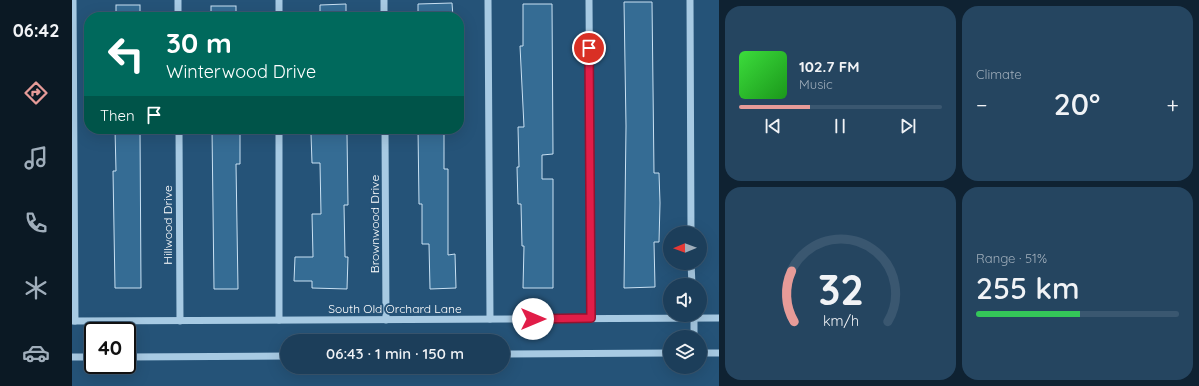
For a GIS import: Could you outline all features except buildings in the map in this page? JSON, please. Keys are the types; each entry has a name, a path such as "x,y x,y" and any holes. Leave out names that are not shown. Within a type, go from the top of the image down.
{"street":[{"path":"73,0 73,321"},
{"path":"178,0 178,12"},
{"path":"278,0 278,12"},
{"path":"384,0 384,12"},
{"path":"488,0 490,319"},
{"path":"588,0 591,318"},
{"path":"690,0 691,226"},
{"name":"Hillwood Drive","path":"178,134 180,321"},
{"path":"279,134 279,320"},
{"name":"Brownwood Drive","path":"385,134 386,320"},
{"name":"South Old Orchard Lane","path":"73,321 386,320 663,317"},
{"name":"South Old Orchard Lane","path":"707,317 719,318"},
{"path":"510,354 663,353"},
{"path":"707,353 719,353"},
{"path":"136,357 280,356"},
{"path":"72,357 84,357"}],"route":[{"path":"533,319 591,318 589,48"}]}
